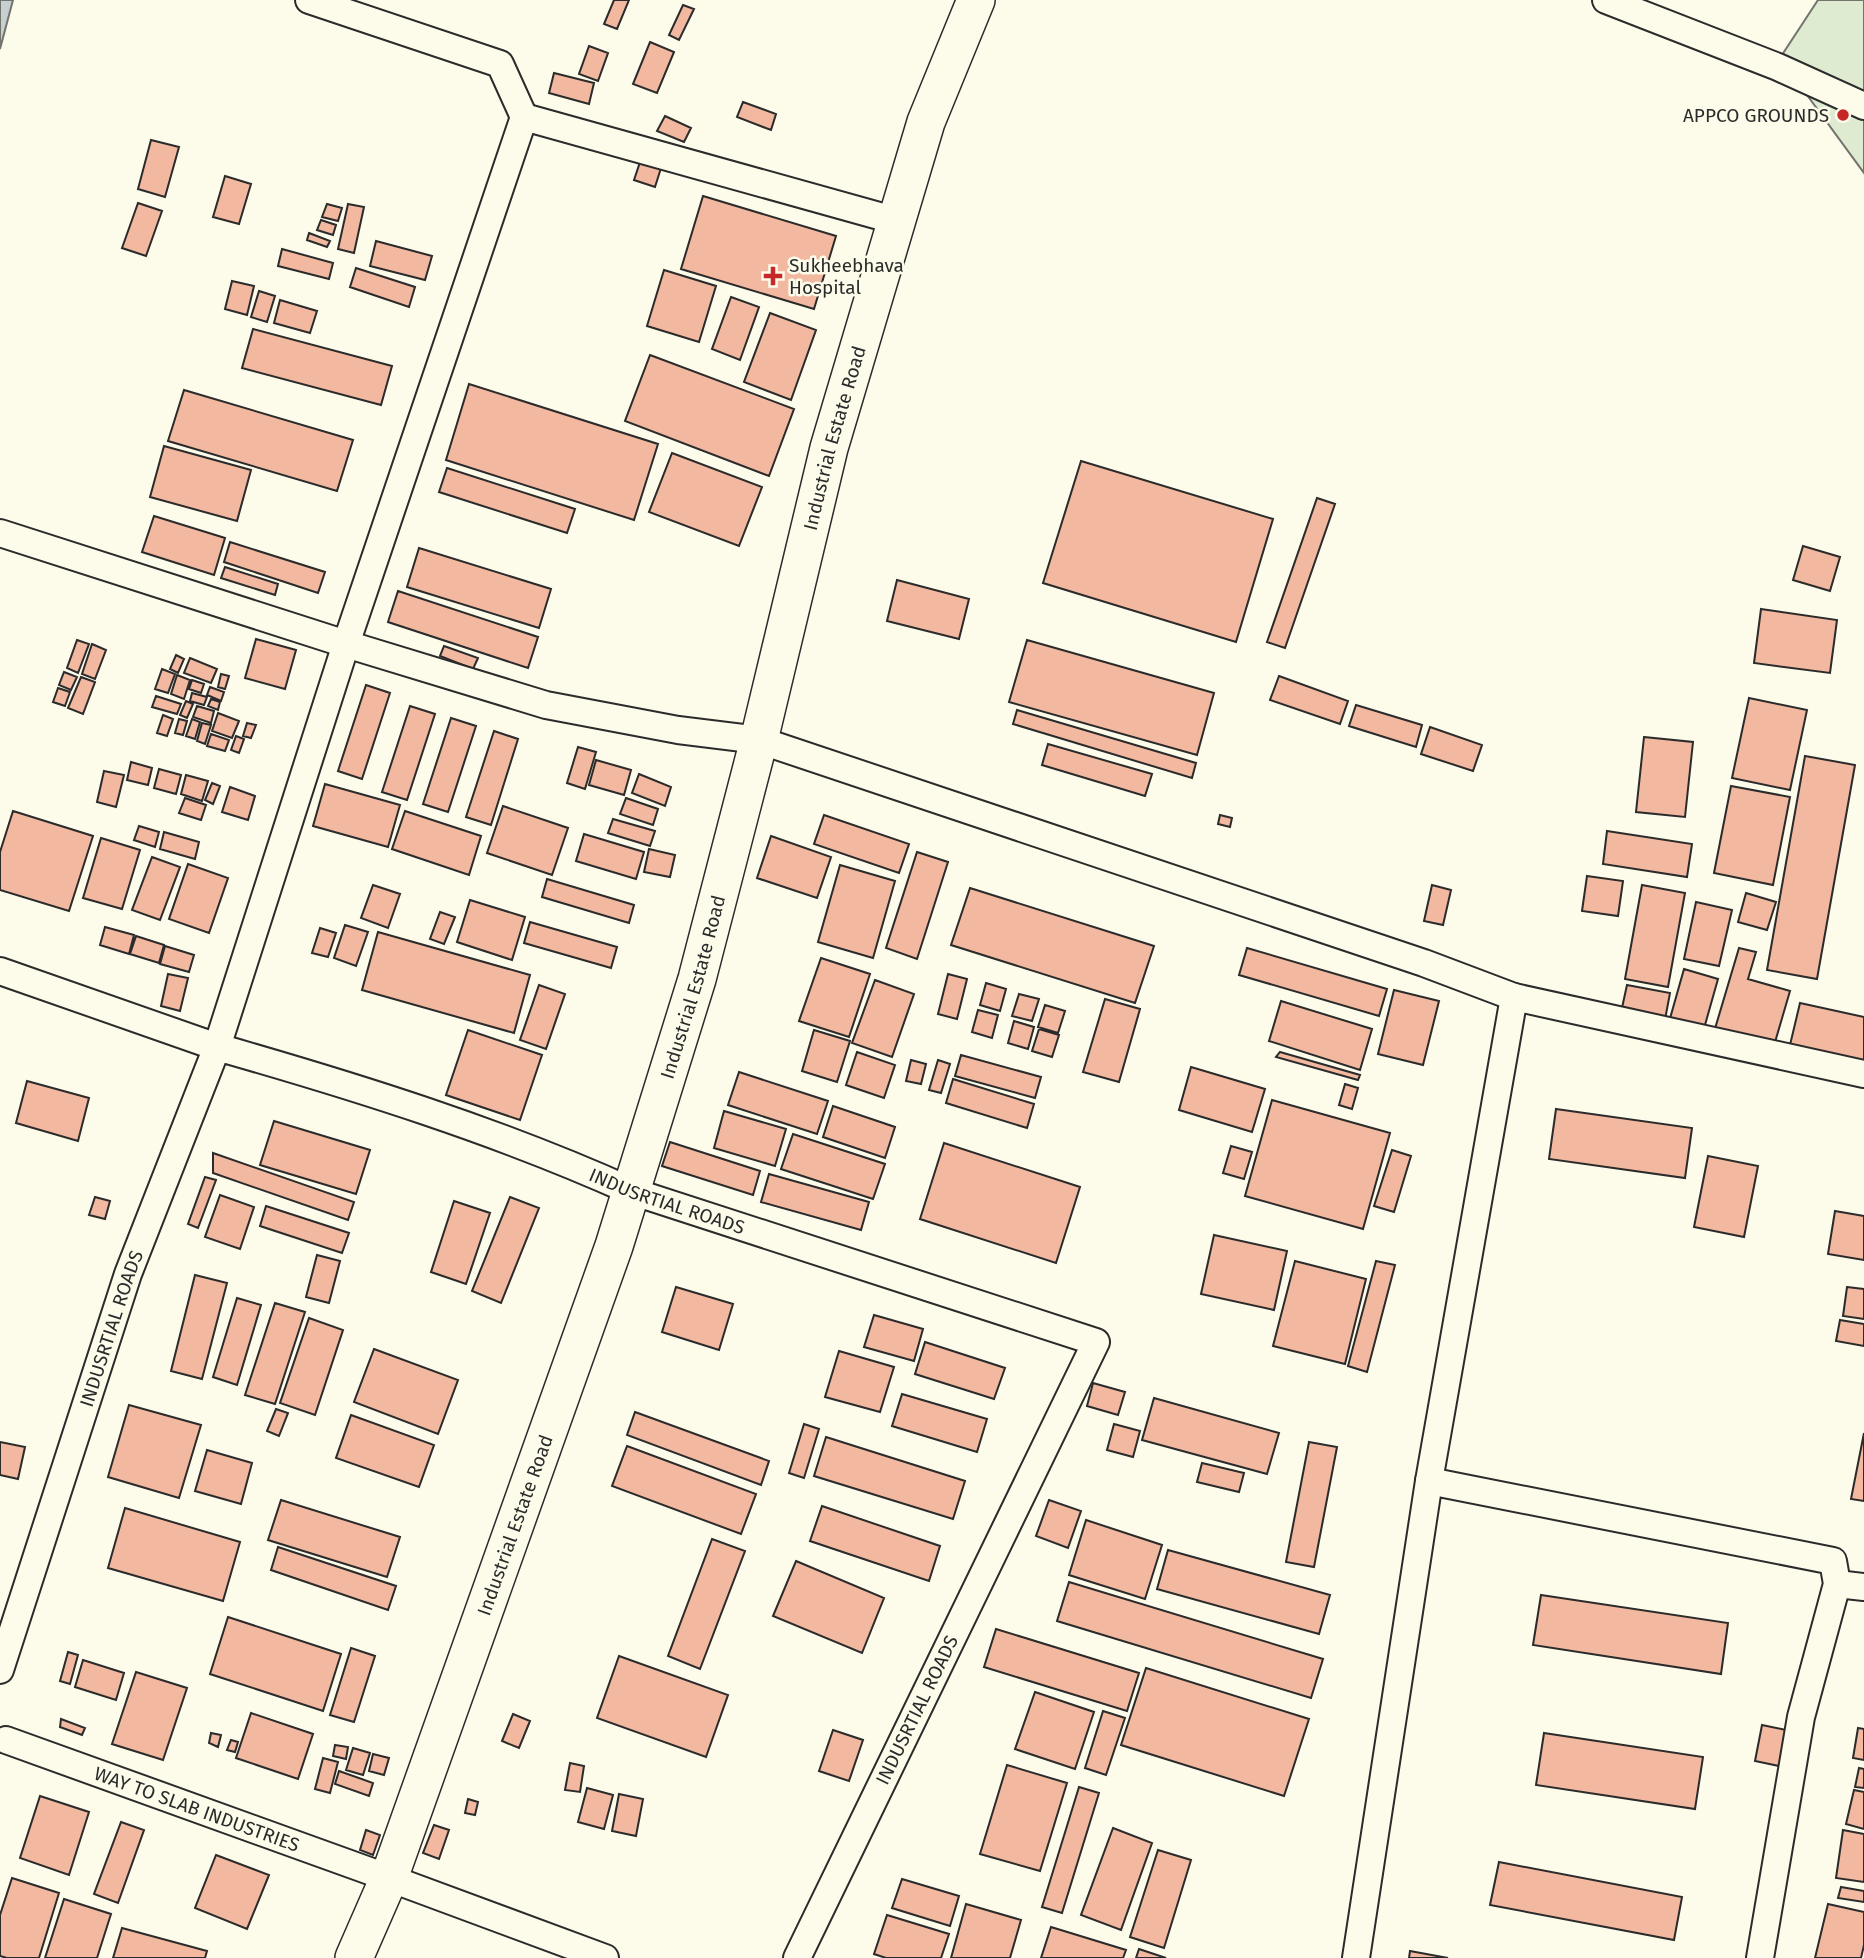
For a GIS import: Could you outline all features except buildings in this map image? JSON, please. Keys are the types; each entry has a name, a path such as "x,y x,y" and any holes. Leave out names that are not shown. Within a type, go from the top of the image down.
{"main road":[{"name":"Industrial Estate Road","path":"354,1958 389,1878 614,1246 697,979 830,448 926,122 976,0"}],"street":[{"path":"0,971 217,1047 346,644 524,117 500,64 309,0"},
{"path":"1606,0 1778,67 1864,106"},
{"path":"524,117 897,221"},
{"path":"0,533 546,705 678,730 759,740 1424,963 1514,997 1864,1074"},
{"path":"1356,1958 1429,1481 1514,997"},
{"name":"INDUSRTIAL ROADS","path":"0,1670 128,1275 217,1047 316,1075 507,1140 631,1191 1096,1342 797,1958"},
{"path":"1429,1481 1833,1561 1837,1584 1801,1717 1759,1958"},
{"path":"1837,1584 1864,1587"},
{"name":"WAY TO SLAB INDUSTRIES","path":"6,1740 605,1958"}],"green space":[{"name":"APPCO GROUNDS","path":"1818,0 1864,0 1864,173 1780,58"}],"shaded area":[{"path":"0,0 13,0 0,49"}],"place":[{"name":"APPCO GROUNDS","path":"1843,115"},
{"name":"Sukheebhava Hospital","path":"773,276"}]}
